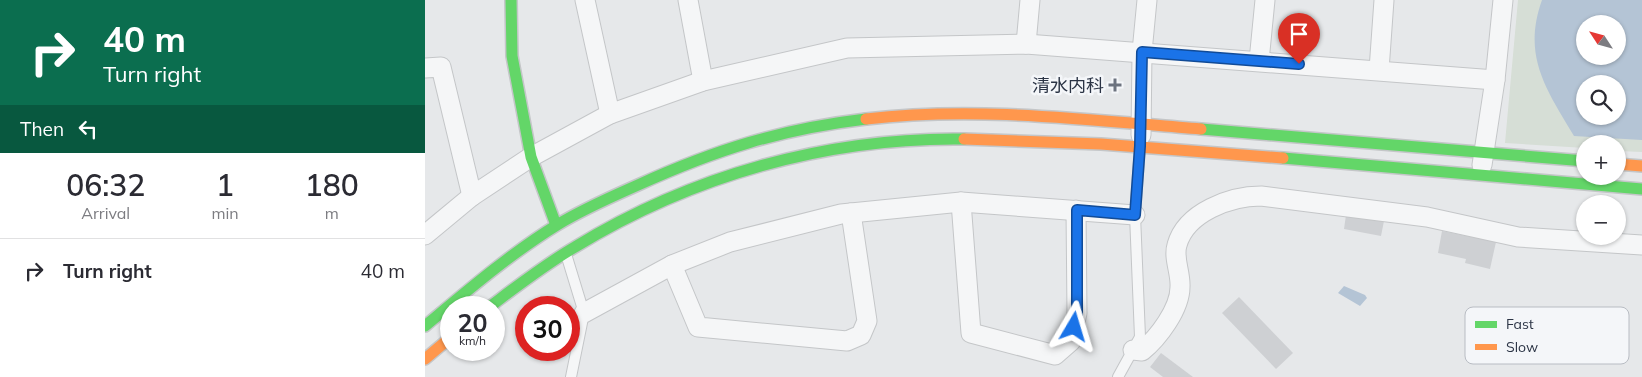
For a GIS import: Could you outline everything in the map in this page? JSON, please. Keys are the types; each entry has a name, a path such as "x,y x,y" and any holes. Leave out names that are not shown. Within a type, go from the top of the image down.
{"street":[{"path":"511,0 512,56 531,157 565,251"},
{"path":"585,0 610,114"},
{"path":"688,0 703,80"},
{"path":"1026,44 1030,0"},
{"path":"1140,146 1142,52 1147,0"},
{"path":"1259,60 1265,0"},
{"path":"1379,70 1384,0"},
{"path":"1480,176 1495,80 1503,0"},
{"path":"425,235 472,196 531,157 610,114 703,80 847,48 1026,44 1259,60 1495,80"},
{"path":"425,68 441,67 472,196"},
{"path":"425,326 505,262 557,225 596,203 700,158 786,131 877,116 949,112 1018,114 1485,151 1576,160"},
{"path":"504,296 565,251 609,225 685,189 748,167 865,144 959,138 1140,146 1642,189"},
{"path":"1626,165 1642,166"},
{"path":"1133,350 1142,351 1152,343 1174,308 1181,288 1177,246 1183,233 1195,217 1225,201 1242,196 1261,196 1427,217 1518,237 1642,246"},
{"path":"584,313 672,265 730,242 851,213 961,202 1135,215"},
{"path":"961,202 971,333 1055,355 1071,341 1077,313 1077,210"},
{"path":"672,265 698,327 847,341 861,335 867,321 851,213"},
{"path":"425,359 440,346"}],"lane":[{"path":"1118,377 1140,337 1135,215 1140,146"},
{"path":"565,251 584,313 571,377"}],"shaded area":[{"path":"1518,0 1642,0 1642,152 1626,151 1626,135 1576,135 1576,147 1505,143"}],"water":[{"path":"1542,0 1642,0 1642,140 1626,139 1626,135 1574,136 1546,87 1536,55 1536,20"},
{"path":"1344,286 1365,295 1367,298 1360,306 1338,293"}],"building":[{"path":"1346,215 1384,221 1381,236 1344,229"},
{"path":"1442,231 1496,242 1490,269 1465,263 1466,259 1438,253"},
{"path":"1239,297 1293,353 1276,369 1222,313"},
{"path":"1161,353 1193,377 1163,377 1150,367"}],"traffic: fast":[{"path":"511,0 512,56 531,157 556,225"},
{"path":"425,326 522,248 557,225 597,203 694,161 722,151 777,135 835,123 866,119"},
{"path":"1201,129 1576,160"},
{"path":"504,296 552,261 619,222 665,200 713,181 811,154 862,145 913,140 964,139"},
{"path":"1283,158 1642,189"}],"traffic: slow":[{"path":"866,119 908,115 991,114 1075,118 1201,129"},
{"path":"964,139 1101,144 1283,158"},
{"path":"1626,165 1642,166"},
{"path":"425,359 440,346"}],"place":[{"name":"清水内科","path":"1115,85"}],"route":[{"path":"1074,327 1077,313 1077,210 1135,215 1140,146 1142,52 1299,64"}]}
